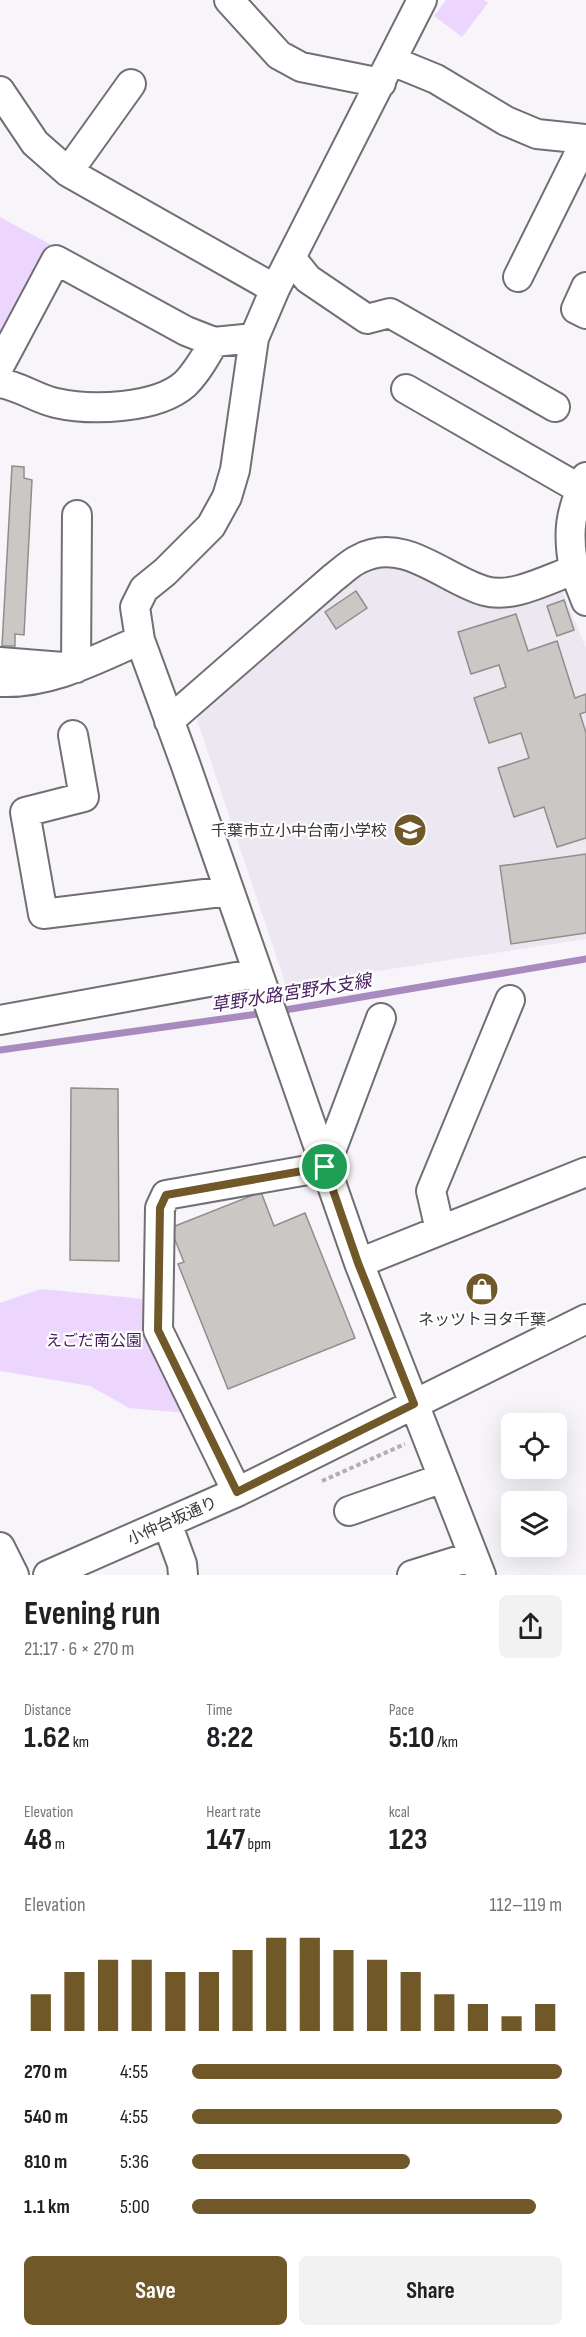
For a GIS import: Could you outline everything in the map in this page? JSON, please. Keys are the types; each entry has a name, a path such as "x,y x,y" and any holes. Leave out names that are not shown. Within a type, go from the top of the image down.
{"street":[{"path":"229,0 279,55 301,67 386,72 436,79 506,121 537,134 586,140 518,277"},
{"path":"412,1575 477,1566 358,1263 140,640 135,607 144,588 165,572 211,526 227,497 235,470 254,338 275,289 422,0"},
{"path":"68,172 131,84"},
{"path":"0,91 36,143 68,172 275,289"},
{"path":"291,258 308,279 367,319 390,313 555,407"},
{"path":"0,365 56,260 186,331 214,342 254,338"},
{"path":"586,287 576,309 586,314"},
{"path":"0,383 55,403 87,407 124,406 152,400 184,385 214,342"},
{"path":"406,389 583,483 569,522 569,542 574,570 586,601"},
{"path":"76,668 77,515"},
{"path":"169,721 333,578 360,558 383,552 413,557 485,591 508,592 574,570"},
{"path":"0,682 43,678 76,668 140,640"},
{"path":"0,662 76,668"},
{"path":"73,735 84,797 25,812 43,914 229,891"},
{"path":"0,1020 258,973"},
{"path":"440,1230 431,1191 510,1000"},
{"path":"325,1167 381,1018"},
{"path":"237,1492 158,1330 160,1208 166,1195 325,1167"},
{"path":"358,1263 586,1172"},
{"name":"小仲台坂通り","path":"48,1575 237,1492 586,1319"},
{"path":"349,1511 442,1478"},
{"path":"167,1523 182,1564 183,1575"},
{"path":"0,1547 14,1575"}],"shaded area":[{"name":"千葉市立小中台南小学校","path":"389,564 563,592 586,648 586,939 286,985 197,720 199,712 360,570"}],"green space":[{"path":"446,0 484,0 488,3 462,37 434,16"},
{"path":"0,217 57,248 0,352"},
{"name":"えごだ南公園","path":"41,1289 145,1299 186,1413 129,1408 90,1386 0,1371 0,1303"}],"building":[{"path":"12,466 24,467 24,478 32,480 24,635 15,634 15,646 2,646"},
{"path":"356,591 367,608 336,629 325,612"},
{"path":"564,600 574,630 557,636 547,606"},
{"path":"516,614 528,651 557,641 575,698 586,694 586,712 580,714 586,733 586,838 557,847 544,807 514,817 498,768 529,758 521,733 489,743 474,698 506,687 499,665 471,674 458,632"},
{"path":"586,854 586,933 511,944 500,866"},
{"path":"71,1088 118,1089 119,1261 70,1260"},
{"path":"261,1192 274,1226 305,1213 355,1338 228,1389 178,1264 184,1262 170,1228"}],"waterway":[{"name":"草野水路宮野木支線","path":"279,1011 586,959"},
{"name":"草野水路宮野木支線","path":"0,1050 265,1013"}],"place":[{"name":"千葉市立小中台南小学校","path":"410,830"},
{"name":"ネッツトヨタ千葉","path":"482,1289"}],"route":[{"path":"325,1167 358,1263 414,1404 237,1492 158,1330 160,1208 166,1195 325,1167"}]}
